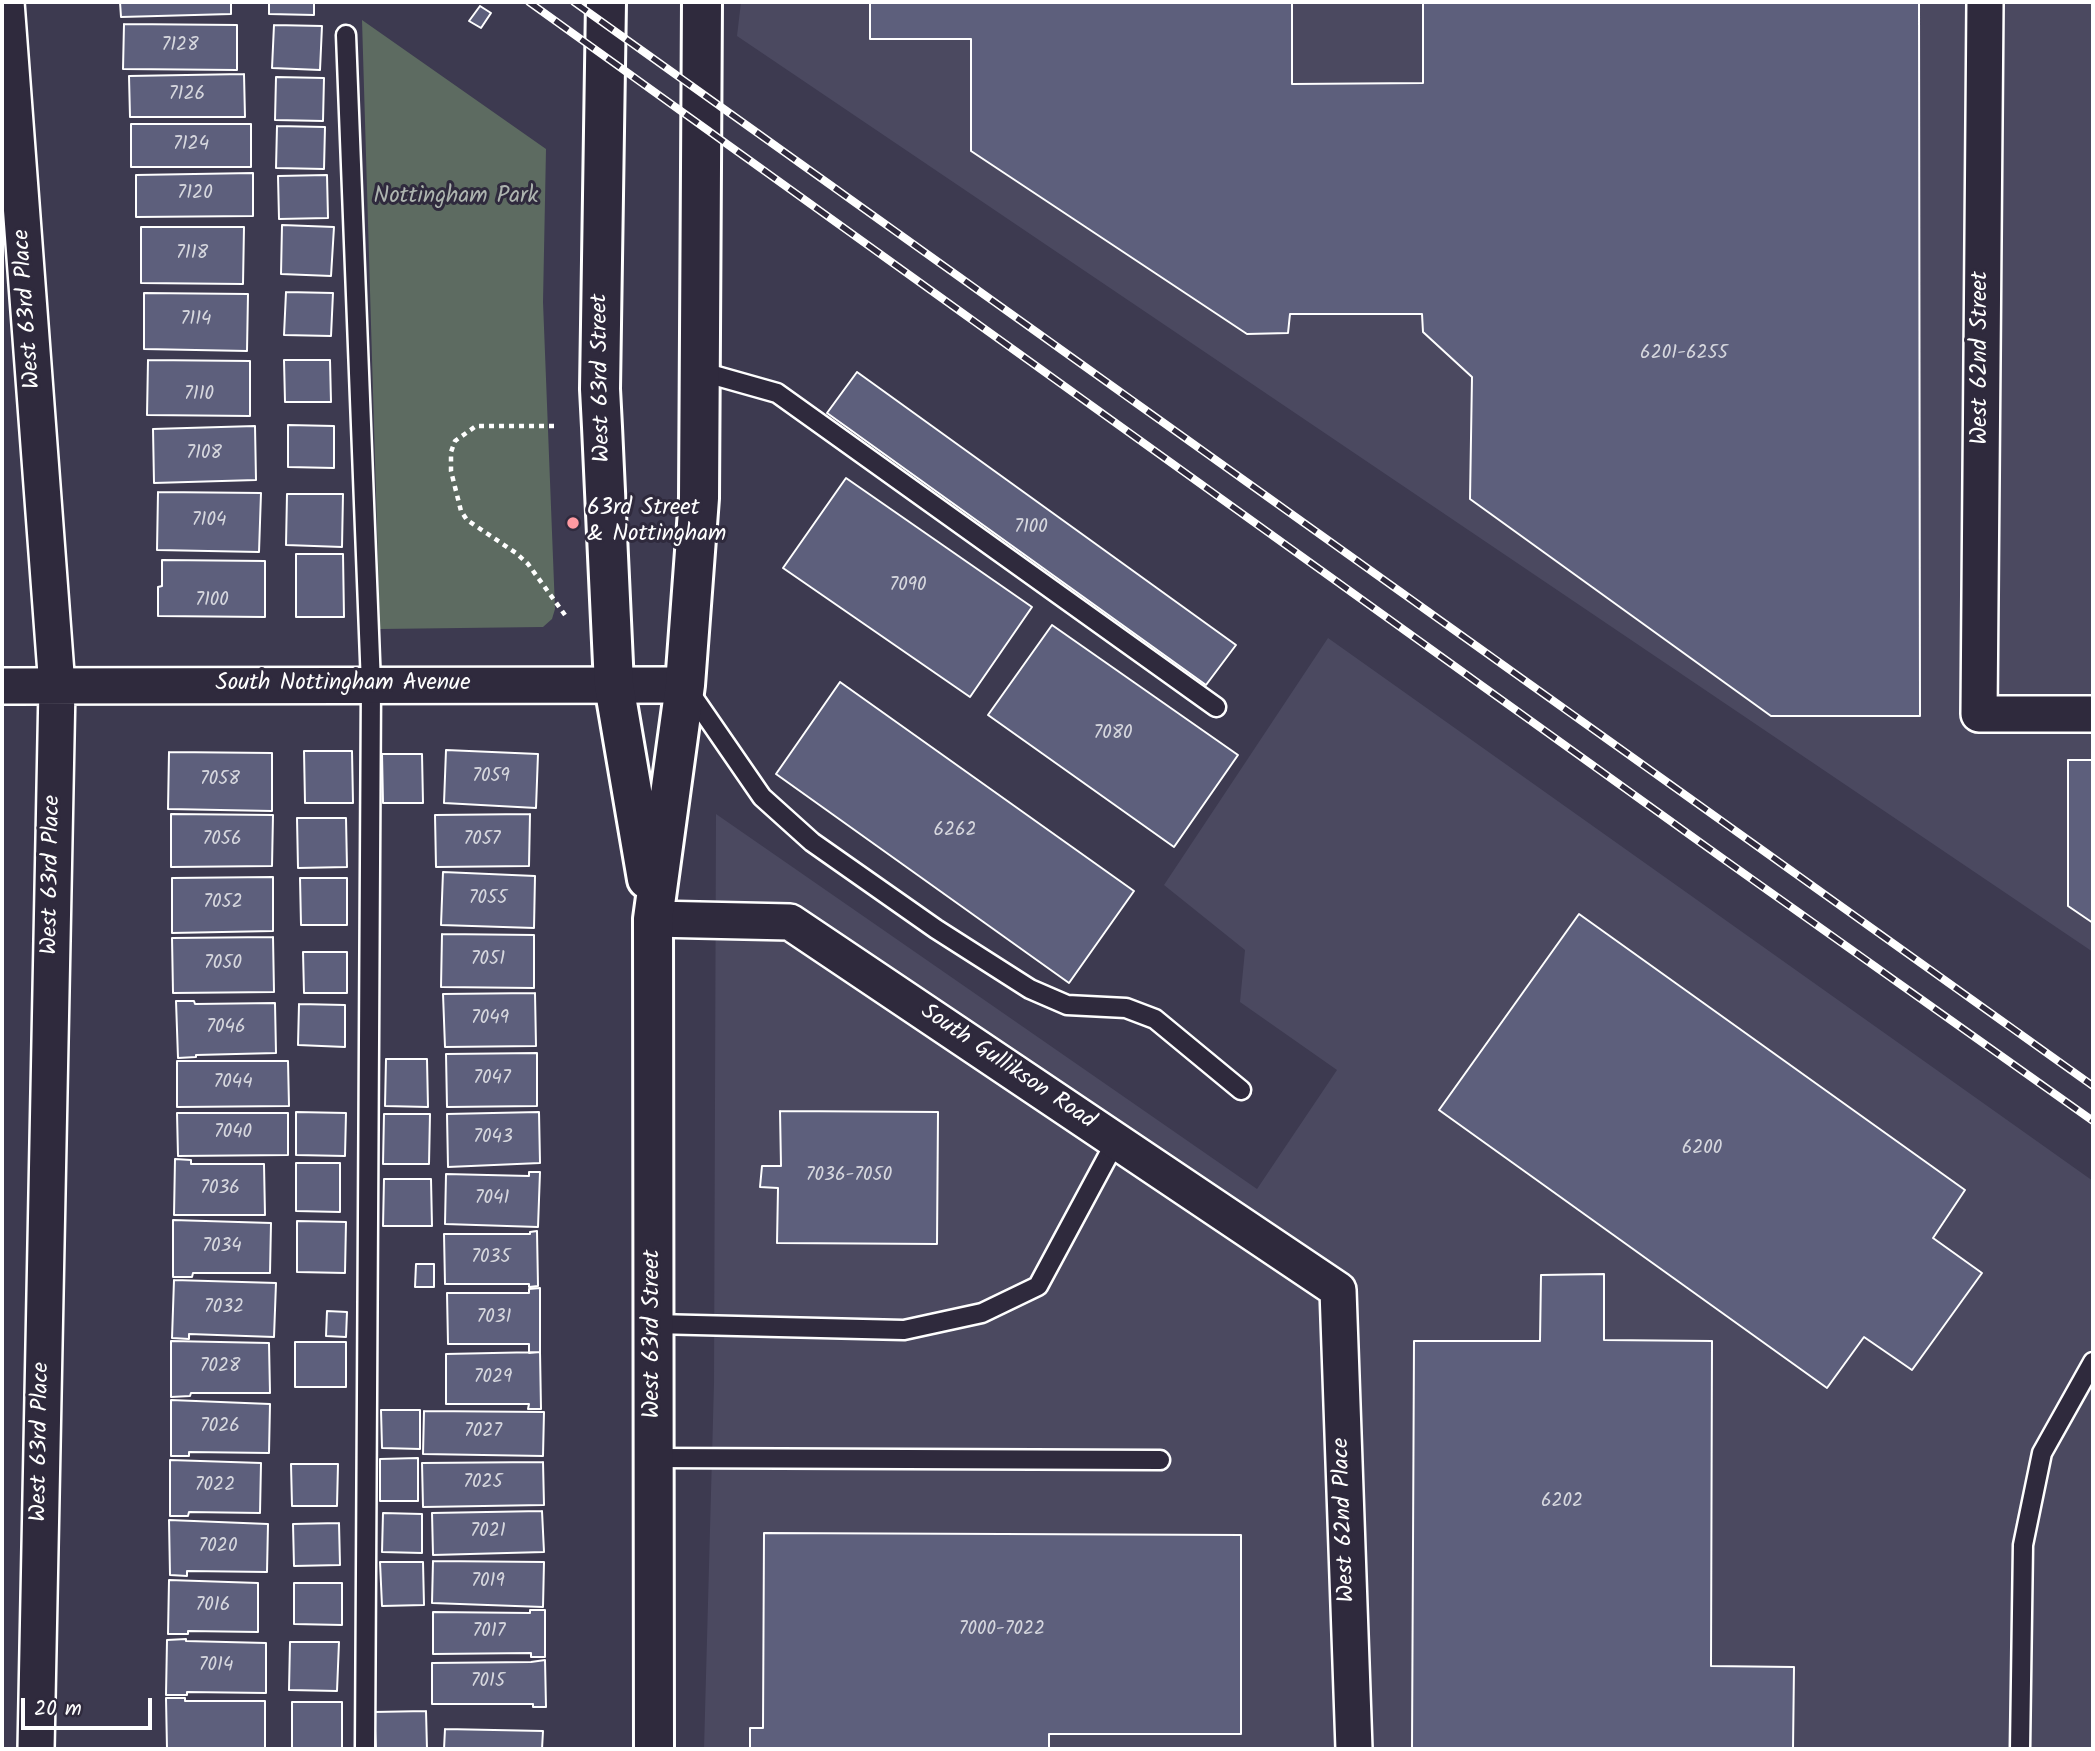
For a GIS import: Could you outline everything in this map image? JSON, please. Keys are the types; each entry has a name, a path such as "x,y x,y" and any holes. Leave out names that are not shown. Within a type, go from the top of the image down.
{"main road":[{"name":"West 63rd Street","path":"606,2 600,389 614,685 653,919"},
{"name":"West 63rd Street","path":"654,1749 653,919 685,685 699,498 702,2"}],"street":[{"name":"West 63rd Place","path":"6,2 57,687 36,1749"},
{"name":"West 62nd Street","path":"1985,2 1979,714 2093,714"},
{"name":"South Nottingham Avenue","path":"2,686 685,685"},
{"name":"South Gullikson Road","path":"653,919 790,922 1338,1290"},
{"name":"West 62nd Place","path":"1338,1290 1354,1749"}],"lane":[{"path":"346,35 371,685 365,1749"},
{"path":"699,371 777,393 1216,706"},
{"path":"685,685 762,797 813,842 936,929 1030,989 1067,1005 1126,1009 1155,1019 1241,1090"},
{"path":"654,1324 904,1330 982,1313 1038,1286 1116,1141"},
{"path":"2020,1749 2023,1545 2042,1453 2093,1362"},
{"path":"654,1458 1160,1460"}],"path":[{"path":"554,426 476,426 455,441 450,452 451,471 461,511 467,520 528,564 565,615"}],"shaded area":[{"path":"741,2 2093,2 2093,952 737,36"},
{"path":"1328,638 2093,1181 2093,1749 704,1749 714,1383 716,814 1257,1189 1337,1070 1240,1002 1245,950 1164,885"}],"green space":[{"name":"Nottingham Park","path":"362,20 546,149 543,302 555,609 552,619 543,627 380,629"}],"building":[{"path":"120,2 231,2 231,14 121,17"},
{"path":"269,2 314,2 314,15 269,14"},
{"path":"870,2 1292,2 1292,84 1423,83 1423,2 1919,2 1920,716 1771,716 1470,499 1472,377 1423,332 1422,314 1290,314 1288,333 1247,334 971,151 971,39 870,39"},
{"path":"480,6 491,13 481,28 469,21"},
{"path":"124,24 237,25 237,70 123,69"},
{"path":"274,25 322,26 320,70 272,68"},
{"path":"244,74 245,117 130,117 129,76"},
{"path":"276,77 324,78 323,121 275,120"},
{"path":"131,124 251,124 251,167 131,167"},
{"path":"277,126 325,127 324,169 276,168"},
{"path":"253,173 253,216 136,217 136,175"},
{"path":"327,175 328,218 279,219 278,176"},
{"path":"282,225 334,227 331,276 281,274"},
{"path":"141,227 244,227 243,284 141,283"},
{"path":"286,292 333,293 331,336 284,335"},
{"path":"144,293 248,294 247,351 144,349"},
{"path":"148,360 250,361 250,416 147,415"},
{"path":"284,360 330,360 331,402 285,402"},
{"path":"857,372 1236,645 1206,685 827,413"},
{"path":"288,425 334,426 334,468 288,467"},
{"path":"255,426 256,480 154,483 153,429"},
{"path":"846,478 1032,607 970,697 783,568"},
{"path":"158,492 261,493 259,552 157,550"},
{"path":"287,494 343,494 342,547 286,545"},
{"path":"296,554 343,554 344,617 296,617"},
{"path":"162,560 265,561 265,617 158,616"},
{"path":"1052,625 1238,755 1174,847 988,715"},
{"path":"840,682 1134,891 1069,983 776,774"},
{"path":"446,750 538,754 536,808 444,803"},
{"path":"304,751 352,751 353,803 305,803"},
{"path":"169,752 272,753 272,811 168,809"},
{"path":"382,754 422,754 423,803 383,803"},
{"path":"2068,760 2093,760 2093,923 2068,906"},
{"path":"171,814 273,815 272,866 171,867"},
{"path":"530,814 529,866 436,867 435,815"},
{"path":"297,818 346,818 347,867 298,868"},
{"path":"443,872 535,876 534,928 441,925"},
{"path":"273,877 273,931 172,933 172,878"},
{"path":"300,878 347,878 347,925 301,925"},
{"path":"1579,914 1965,1190 1933,1238 1982,1273 1912,1370 1864,1337 1827,1388 1439,1110"},
{"path":"442,934 534,935 534,988 441,987"},
{"path":"273,937 274,992 173,993 172,938"},
{"path":"303,952 347,952 347,993 304,993"},
{"path":"535,993 536,1046 445,1047 443,994"},
{"path":"176,1001 194,1001 195,1004 275,1003 276,1053 178,1058"},
{"path":"299,1004 345,1005 345,1047 298,1045"},
{"path":"537,1053 537,1106 447,1107 446,1054"},
{"path":"386,1059 427,1059 428,1107 385,1106"},
{"path":"177,1061 288,1061 289,1106 177,1107"},
{"path":"780,1111 938,1112 937,1244 777,1243 778,1188 760,1187 762,1166 781,1166"},
{"path":"296,1112 346,1113 345,1156 296,1155"},
{"path":"539,1112 540,1163 448,1167 447,1114"},
{"path":"177,1113 288,1113 288,1155 178,1156"},
{"path":"384,1114 430,1114 429,1164 383,1164"},
{"path":"175,1159 191,1160 191,1164 264,1164 265,1215 174,1215"},
{"path":"296,1163 340,1163 340,1212 296,1211"},
{"path":"529,1172 540,1172 538,1227 445,1224 446,1174 529,1176"},
{"path":"384,1179 431,1179 432,1226 383,1226"},
{"path":"173,1220 271,1223 270,1273 193,1273 192,1277 173,1277"},
{"path":"297,1221 346,1222 345,1273 297,1272"},
{"path":"537,1231 538,1286 445,1284 444,1234 530,1234"},
{"path":"416,1264 434,1264 434,1287 415,1287"},
{"path":"1604,1274 1604,1340 1712,1341 1711,1666 1794,1667 1793,1749 1412,1749 1414,1341 1540,1341 1541,1275"},
{"path":"174,1280 276,1283 274,1337 189,1334 189,1339 172,1338"},
{"path":"540,1288 540,1352 529,1353 529,1344 448,1344 447,1293 529,1293 529,1289"},
{"path":"327,1311 347,1312 346,1337 326,1336"},
{"path":"171,1341 269,1343 270,1393 191,1393 190,1396 171,1397"},
{"path":"295,1342 346,1342 346,1387 295,1387"},
{"path":"540,1352 541,1409 528,1409 529,1404 446,1404 446,1354"},
{"path":"171,1400 270,1404 269,1453 189,1452 189,1456 171,1456"},
{"path":"381,1410 420,1410 420,1449 382,1448"},
{"path":"424,1411 544,1412 543,1456 423,1454"},
{"path":"418,1458 418,1501 380,1501 380,1459"},
{"path":"170,1460 261,1463 260,1513 189,1512 188,1516 170,1516"},
{"path":"543,1462 544,1505 423,1507 422,1463"},
{"path":"291,1464 338,1464 337,1506 292,1506"},
{"path":"542,1511 544,1552 433,1555 432,1513"},
{"path":"383,1513 422,1514 422,1553 382,1552"},
{"path":"169,1520 268,1524 267,1572 187,1571 187,1576 170,1575"},
{"path":"339,1523 340,1565 294,1566 293,1524"},
{"path":"764,1533 1241,1535 1241,1734 1049,1734 1049,1749 750,1749 750,1728 763,1728"},
{"path":"433,1561 544,1562 543,1607 432,1603"},
{"path":"380,1562 423,1562 424,1605 382,1606"},
{"path":"169,1580 258,1583 258,1632 188,1631 188,1634 168,1634"},
{"path":"294,1583 342,1583 342,1625 294,1624"},
{"path":"530,1610 545,1610 545,1657 531,1657 531,1653 433,1654 433,1612 530,1613"},
{"path":"167,1640 266,1643 266,1693 187,1692 187,1695 166,1695"},
{"path":"290,1642 339,1642 337,1691 289,1690"},
{"path":"545,1660 546,1707 533,1707 533,1704 432,1704 432,1663"},
{"path":"166,1698 185,1698 185,1701 265,1701 265,1749 167,1749"},
{"path":"292,1702 342,1702 342,1748 292,1748"},
{"path":"426,1711 427,1749 376,1749 374,1712"},
{"path":"445,1729 543,1731 542,1749 444,1749"}],"railway":[{"path":"529,2 2093,1121"},
{"path":"574,2 2093,1086"}],"place":[{"name":"63rd Street & Nottingham","path":"573,523"}]}
